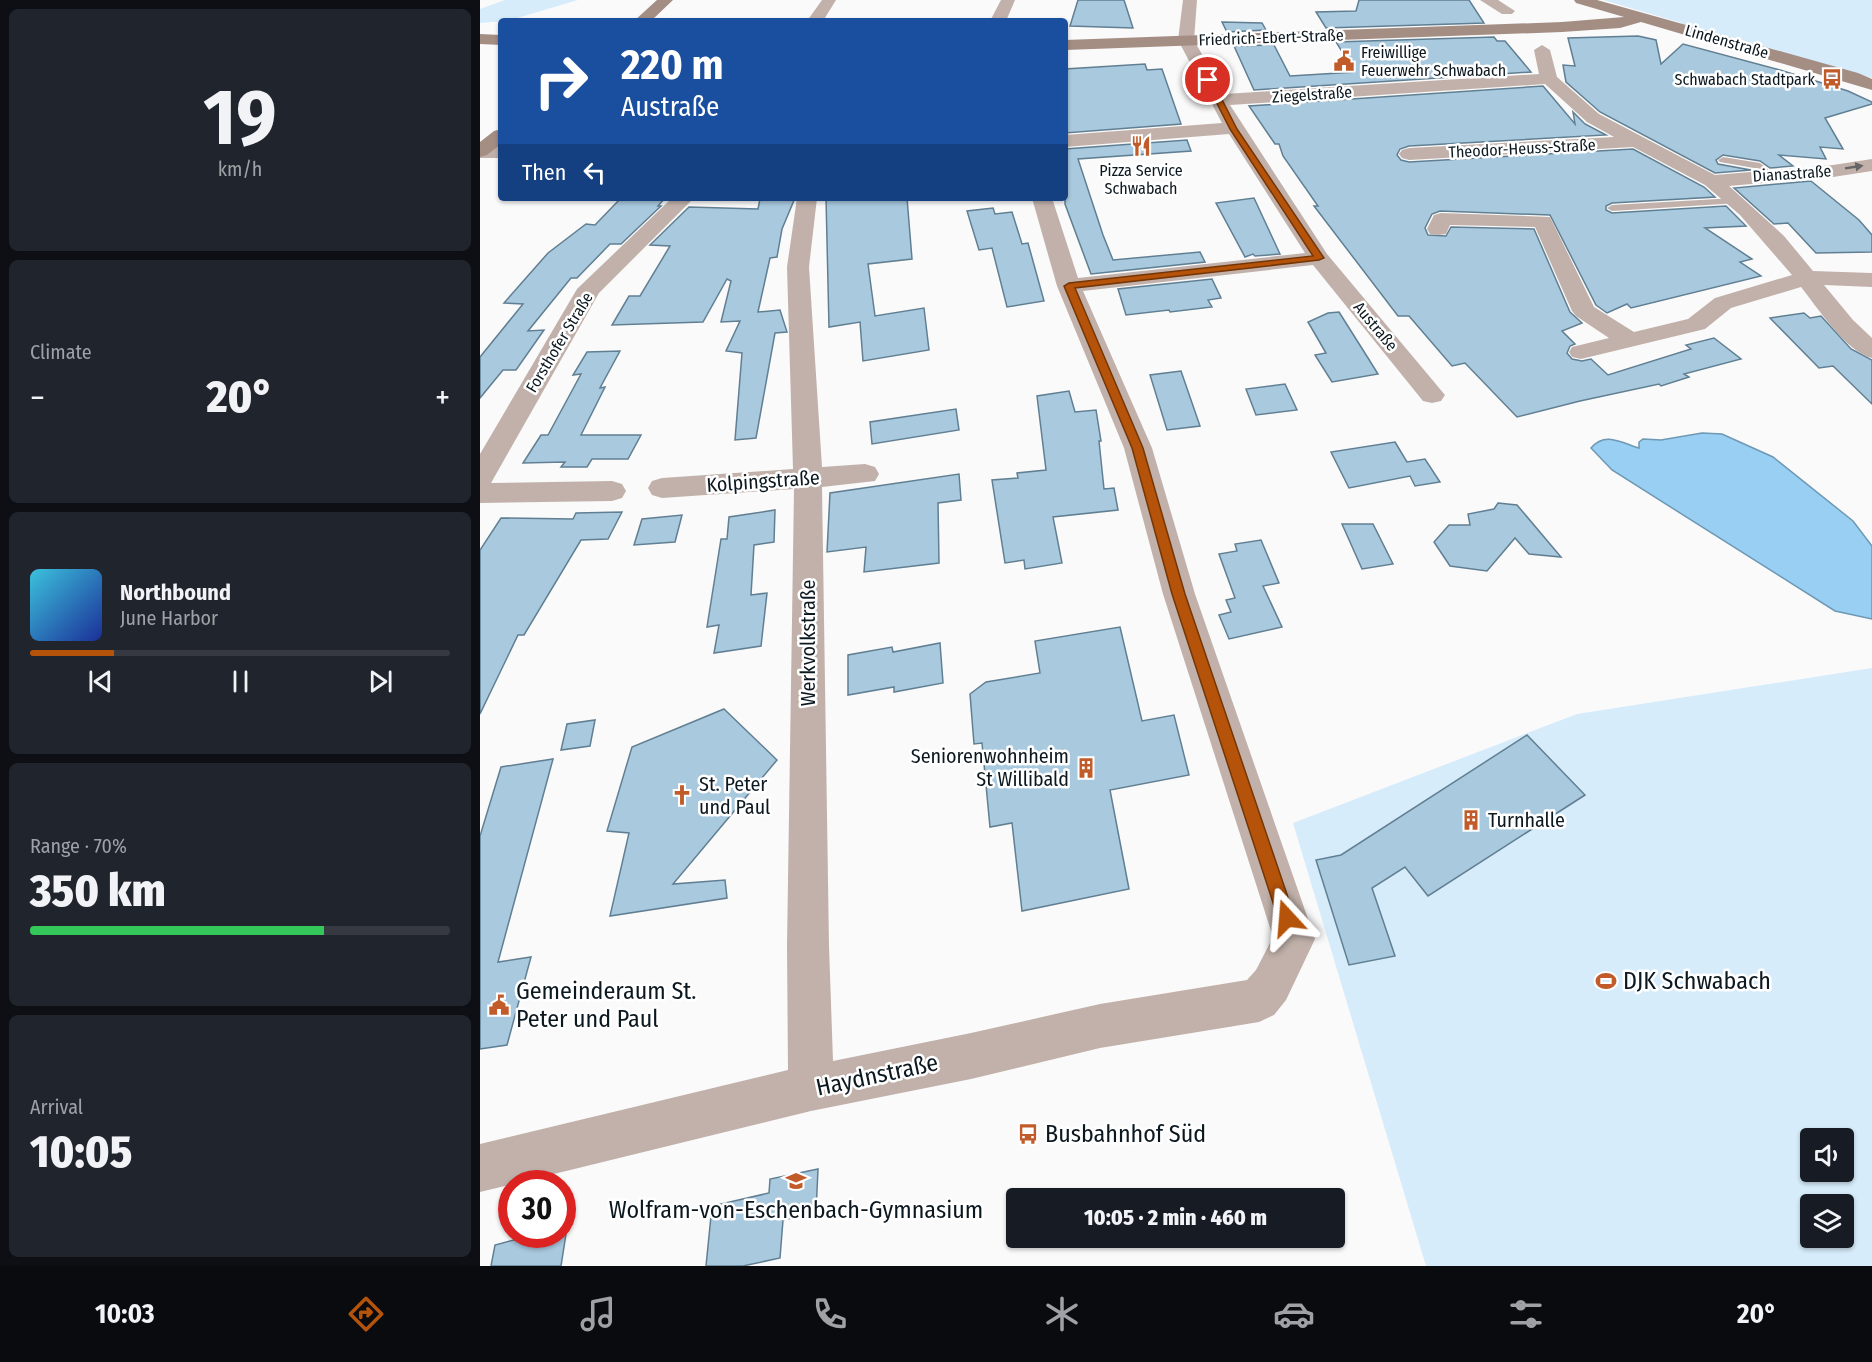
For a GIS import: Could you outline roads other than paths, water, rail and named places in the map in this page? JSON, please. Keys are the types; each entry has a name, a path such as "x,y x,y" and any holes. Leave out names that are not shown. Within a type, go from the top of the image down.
{"street":[{"path":"645,18 666,0"},
{"path":"817,18 829,0"},
{"path":"999,18 1008,0"},
{"path":"1186,40 1190,0"},
{"path":"1487,0 1507,11"},
{"name":"Lindenstraße","path":"1581,0 1872,85"},
{"name":"Friedrich-Ebert-Straße","path":"1585,26 1617,11"},
{"name":"Friedrich-Ebert-Straße","path":"1068,45 1585,26 1620,23 1641,17"},
{"path":"480,39 498,40"},
{"name":"Austraße","path":"1186,40 1234,129 1319,258 1432,395"},
{"path":"1542,50 1549,79"},
{"name":"Ziegelstraße","path":"1219,100 1549,79"},
{"name":"Theodor-Heuss-Straße","path":"1549,79 1593,118 1712,181 1776,241 1844,325 1872,351"},
{"path":"1068,141 1234,129"},
{"path":"480,152 498,137"},
{"name":"Theodor-Heuss-Straße","path":"1409,154 1635,141"},
{"path":"480,152 498,152"},
{"name":"Dianastraße","path":"1712,181 1872,165"},
{"name":"Forsthofer Straße","path":"480,477 589,289 681,201"},
{"name":"Werkvolkstraße","path":"807,201 798,267 808,479 808,946 811,1088"},
{"path":"1042,201 1069,286 1319,258"},
{"path":"1438,229 1441,219 1543,221 1584,311 1628,339"},
{"path":"1581,352 1695,324 1723,303 1805,278 1872,280"},
{"name":"Haydnstraße","path":"480,1168 811,1088 971,1056 1100,1026 1259,1000 1272,986 1294,939 1179,594 1138,448 1069,286"},
{"name":"Kolpingstraße","path":"662,488 865,474"},
{"path":"480,493 612,491"}],"lane":[{"path":"1723,160 1757,165 1771,176"},
{"path":"1612,208 1735,201"}],"water":[{"path":"1702,433 1722,434 1773,457 1853,521 1872,546 1872,619 1835,611 1612,470 1591,448 1596,443 1608,439 1639,448 1639,442 1643,439 1661,440"}],"place":[{"name":"Freiwillige Feuerwehr Schwabach","path":"1344,61"},
{"name":"Schwabach Stadtpark","path":"1832,79"},
{"name":"Pizza Service Schwabach","path":"1141,146"},
{"name":"Seniorenwohnheim St Willibald","path":"1086,768"},
{"name":"St. Peter und Paul","path":"682,795"},
{"name":"Turnhalle","path":"1471,820"},
{"name":"DJK Schwabach","path":"1606,981"},
{"name":"Gemeinderaum St. Peter und Paul","path":"499,1005"},
{"name":"Busbahnhof Süd","path":"1028,1134"},
{"name":"Wolfram-von-Eschenbach-Gymnasium","path":"796,1181"}]}
